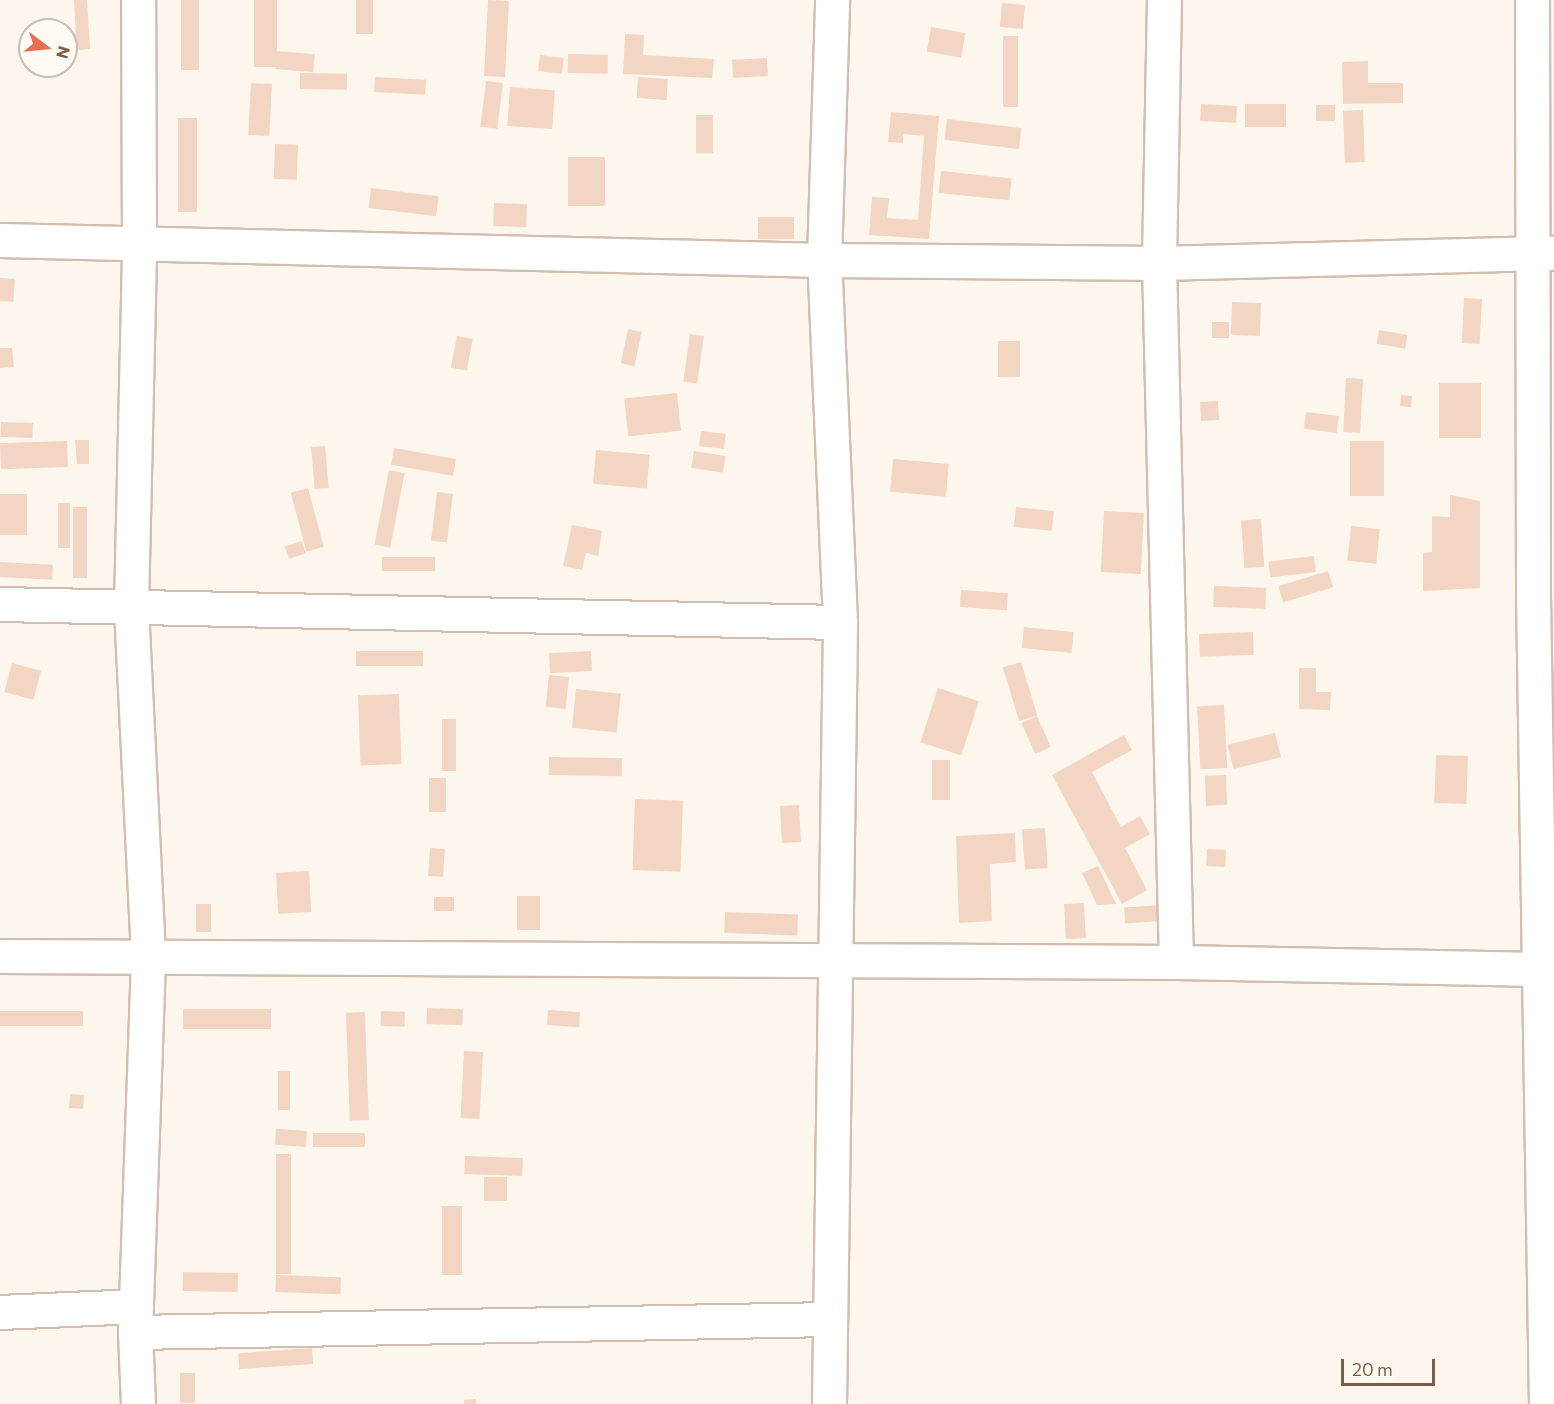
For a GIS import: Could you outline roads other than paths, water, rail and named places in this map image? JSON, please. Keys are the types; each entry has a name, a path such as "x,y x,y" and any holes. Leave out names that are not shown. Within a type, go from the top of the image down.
{"street":[{"path":"138,0 139,243 131,607 148,955 136,1319 138,1404"},
{"path":"829,1404 828,1319 836,962 840,622 824,261 832,0"},
{"path":"1164,0 1159,263 1176,963"},
{"path":"1532,0 1543,254 1543,595 1551,1310 1546,1404"},
{"path":"0,240 824,261 1159,263 1543,254"},
{"path":"0,604 840,622"},
{"path":"0,956 148,955 1176,963 1546,969"},
{"path":"0,1312 136,1319 828,1319"}]}
